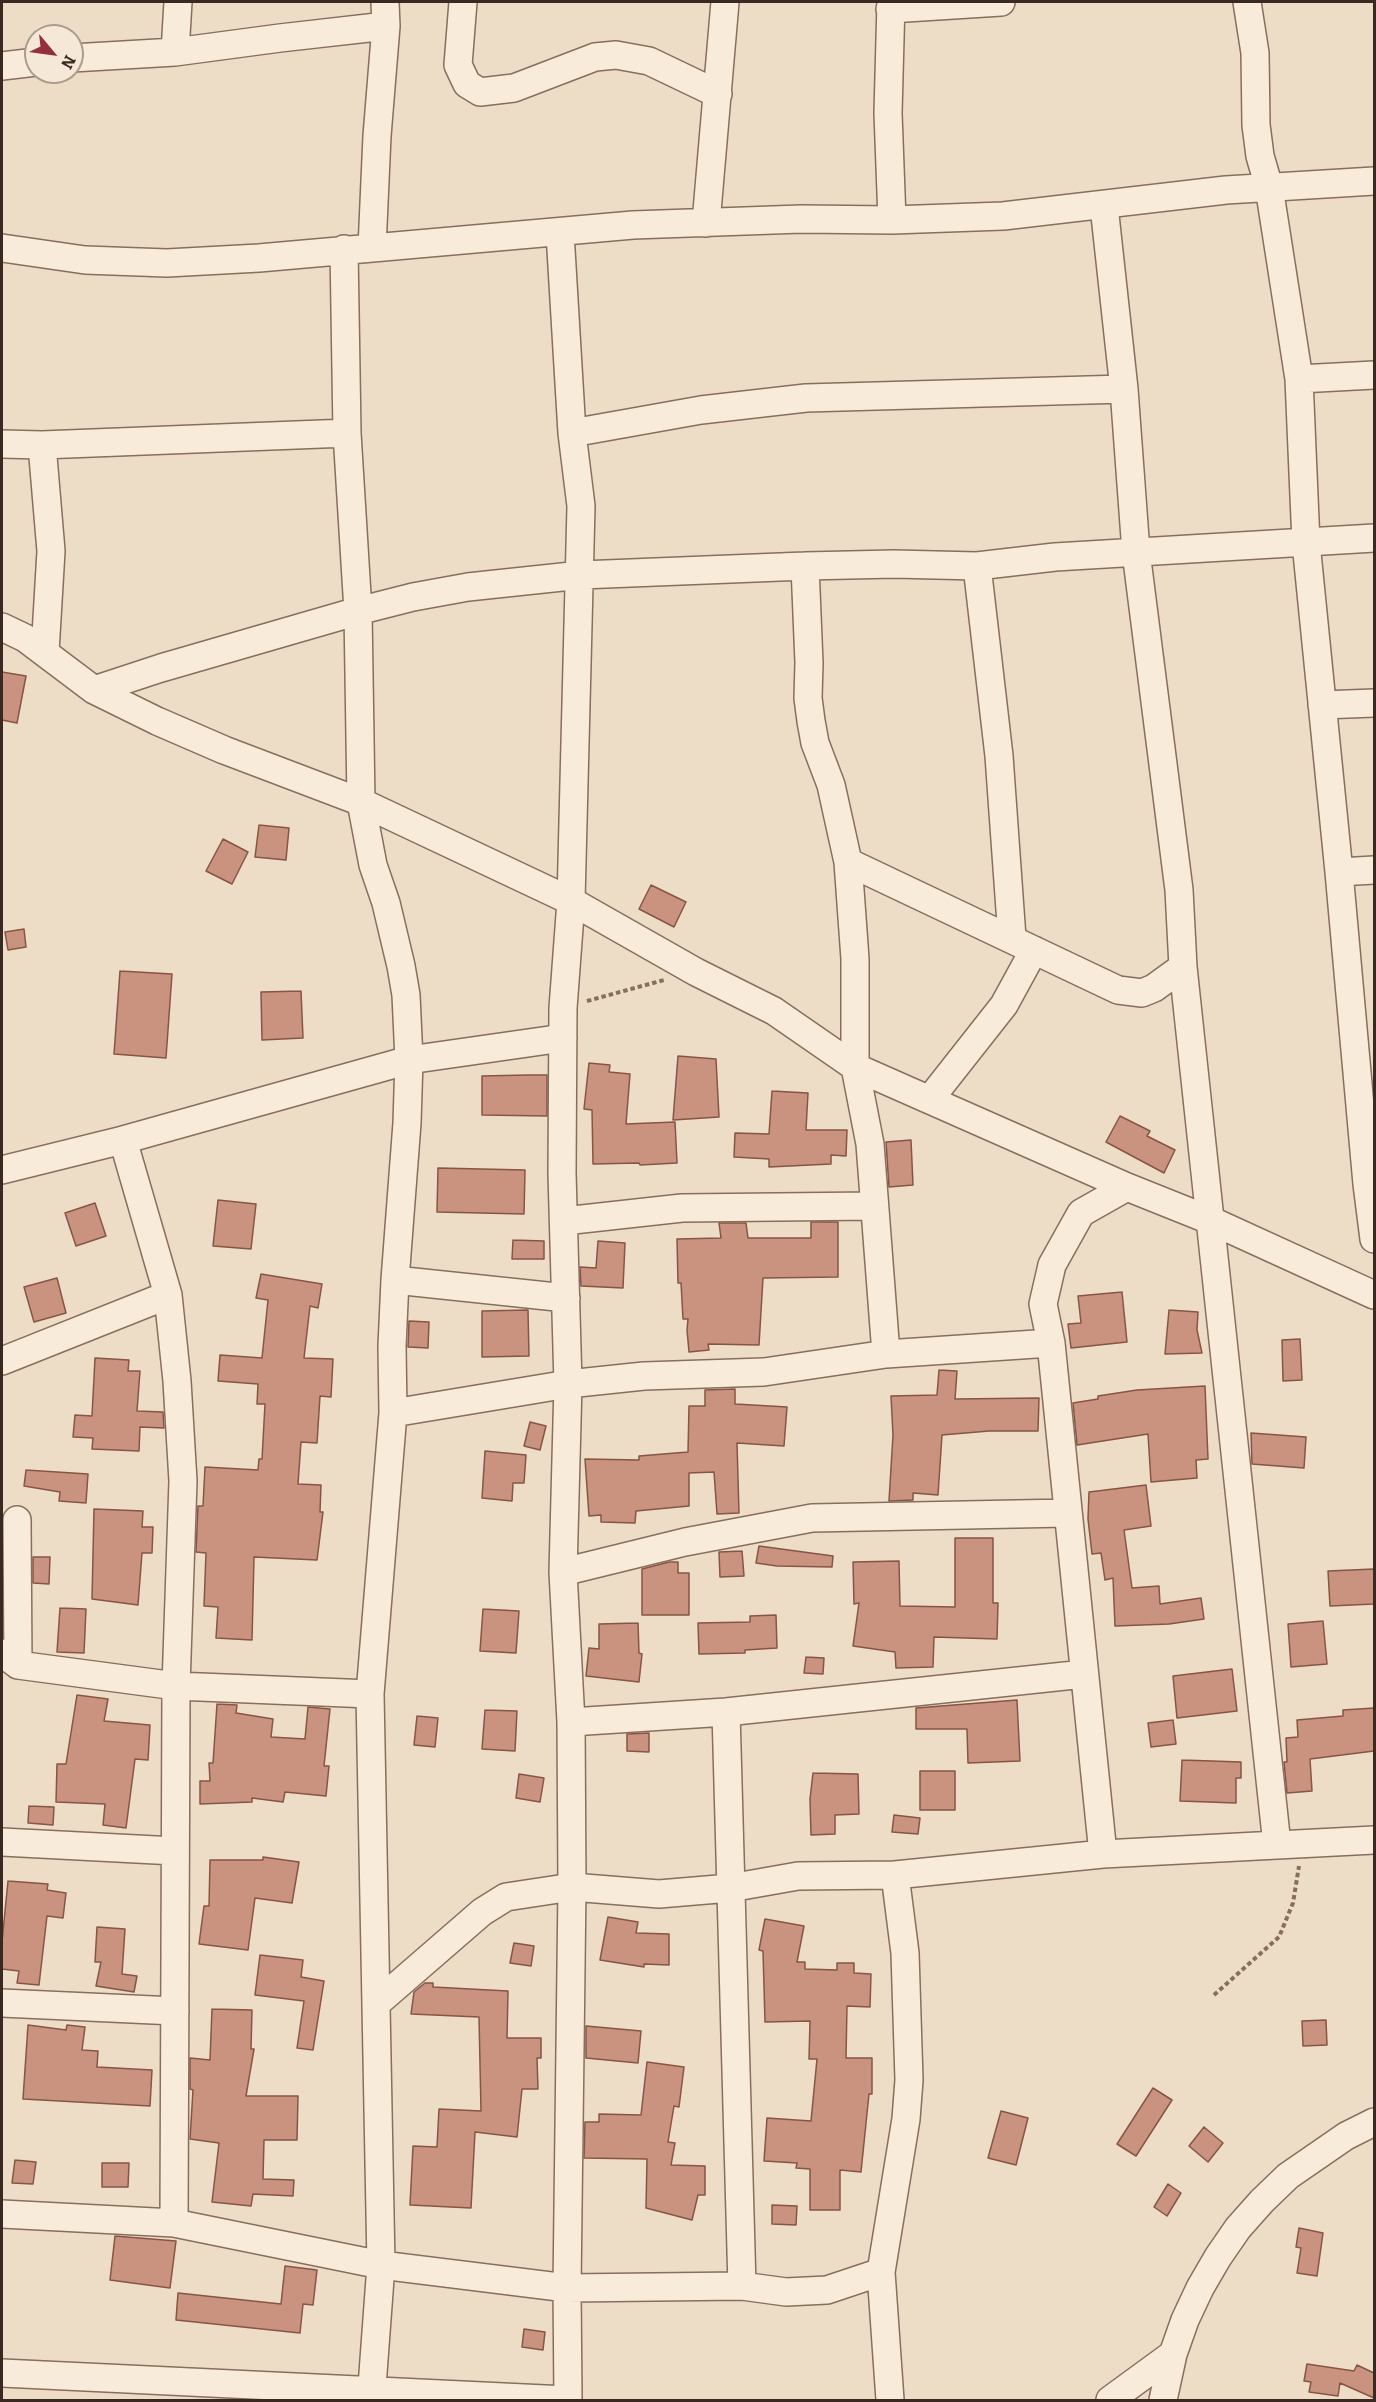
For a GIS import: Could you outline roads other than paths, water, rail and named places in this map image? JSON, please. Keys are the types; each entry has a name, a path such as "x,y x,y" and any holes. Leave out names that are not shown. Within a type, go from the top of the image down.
{"street":[{"path":"175,52 178,2"},
{"path":"463,2 458,65 467,84 480,92 514,88 595,57 616,55 649,61 718,94"},
{"path":"706,223 725,2"},
{"path":"892,220 888,113 890,5 1001,2"},
{"path":"1247,2 1255,53 1256,125 1260,156 1269,187 1299,379 1306,543 1340,872 1365,1054 1374,1239"},
{"path":"84,57 175,52 280,38 385,14 372,248"},
{"path":"2,66 24,63"},
{"path":"2,248 85,260 167,262 259,258 633,225 801,219 892,220 1003,216 1226,190 1374,181"},
{"path":"1104,206 1124,389 1136,552 1179,890 1183,967 1277,1845"},
{"path":"2,2373 371,2396 567,2400 572,1887 571,1722 563,1572 568,1384 564,1221 563,1008 572,901 581,506 572,433 560,233"},
{"path":"344,249 347,433 358,611 361,802 373,865 386,903 401,966 406,994 409,1060 392,1346 393,1413 370,1694 381,2265 371,2396"},
{"path":"1299,379 1374,375"},
{"path":"572,433 701,410 806,398 1124,389"},
{"path":"2,444 42,445 347,433"},
{"path":"42,445 51,551 45,652"},
{"path":"94,690 161,668 358,611 413,597 468,588 581,575 805,566 894,564 977,566 1136,552 1374,538"},
{"path":"805,566 810,721 815,743 831,785 849,862 855,959 855,1067 870,1144 886,1354"},
{"path":"930,1099 1004,1005 1023,944 977,566"},
{"path":"2,627 25,638 94,690 224,750 361,802 572,901 696,972 774,1011 855,1067 1127,1187 1212,1221 1374,1295"},
{"path":"1322,705 1374,703"},
{"path":"849,862 1118,990 1137,993 1149,991 1183,967"},
{"path":"1340,872 1374,870"},
{"path":"2,1170 123,1140 409,1060 563,1038"},
{"path":"123,1140 168,1295 177,1381 183,1481 176,1686 174,2223"},
{"path":"1103,1854 1051,1343 1043,1304 1052,1264 1081,1213 1127,1187"},
{"path":"564,1221 682,1208 873,1206"},
{"path":"395,1280 566,1298"},
{"path":"2,1361 168,1295"},
{"path":"393,1413 568,1384 644,1376 764,1372 886,1354 1051,1343"},
{"path":"563,1572 685,1542 812,1518 1067,1513"},
{"path":"17,1520 10,1659 176,1686 370,1694"},
{"path":"571,1722 726,1712 1084,1674"},
{"path":"726,1712 742,2286"},
{"path":"377,2003 482,1912 506,1898 572,1887 659,1894 730,1888 798,1876 895,1875 1103,1854 1374,1840"},
{"path":"2,1842 175,1851"},
{"path":"890,2400 881,2272 904,2130 909,2080 905,1953 895,1875"},
{"path":"2,2002 175,2011"},
{"path":"1163,2400 1173,2354 1195,2298 1218,2256 1262,2201 1288,2176 1346,2136 1374,2122"},
{"path":"2,2214 174,2223 381,2265 567,2288 742,2286 786,2292 827,2290 881,2272"},
{"path":"1110,2400 1173,2354"}]}
